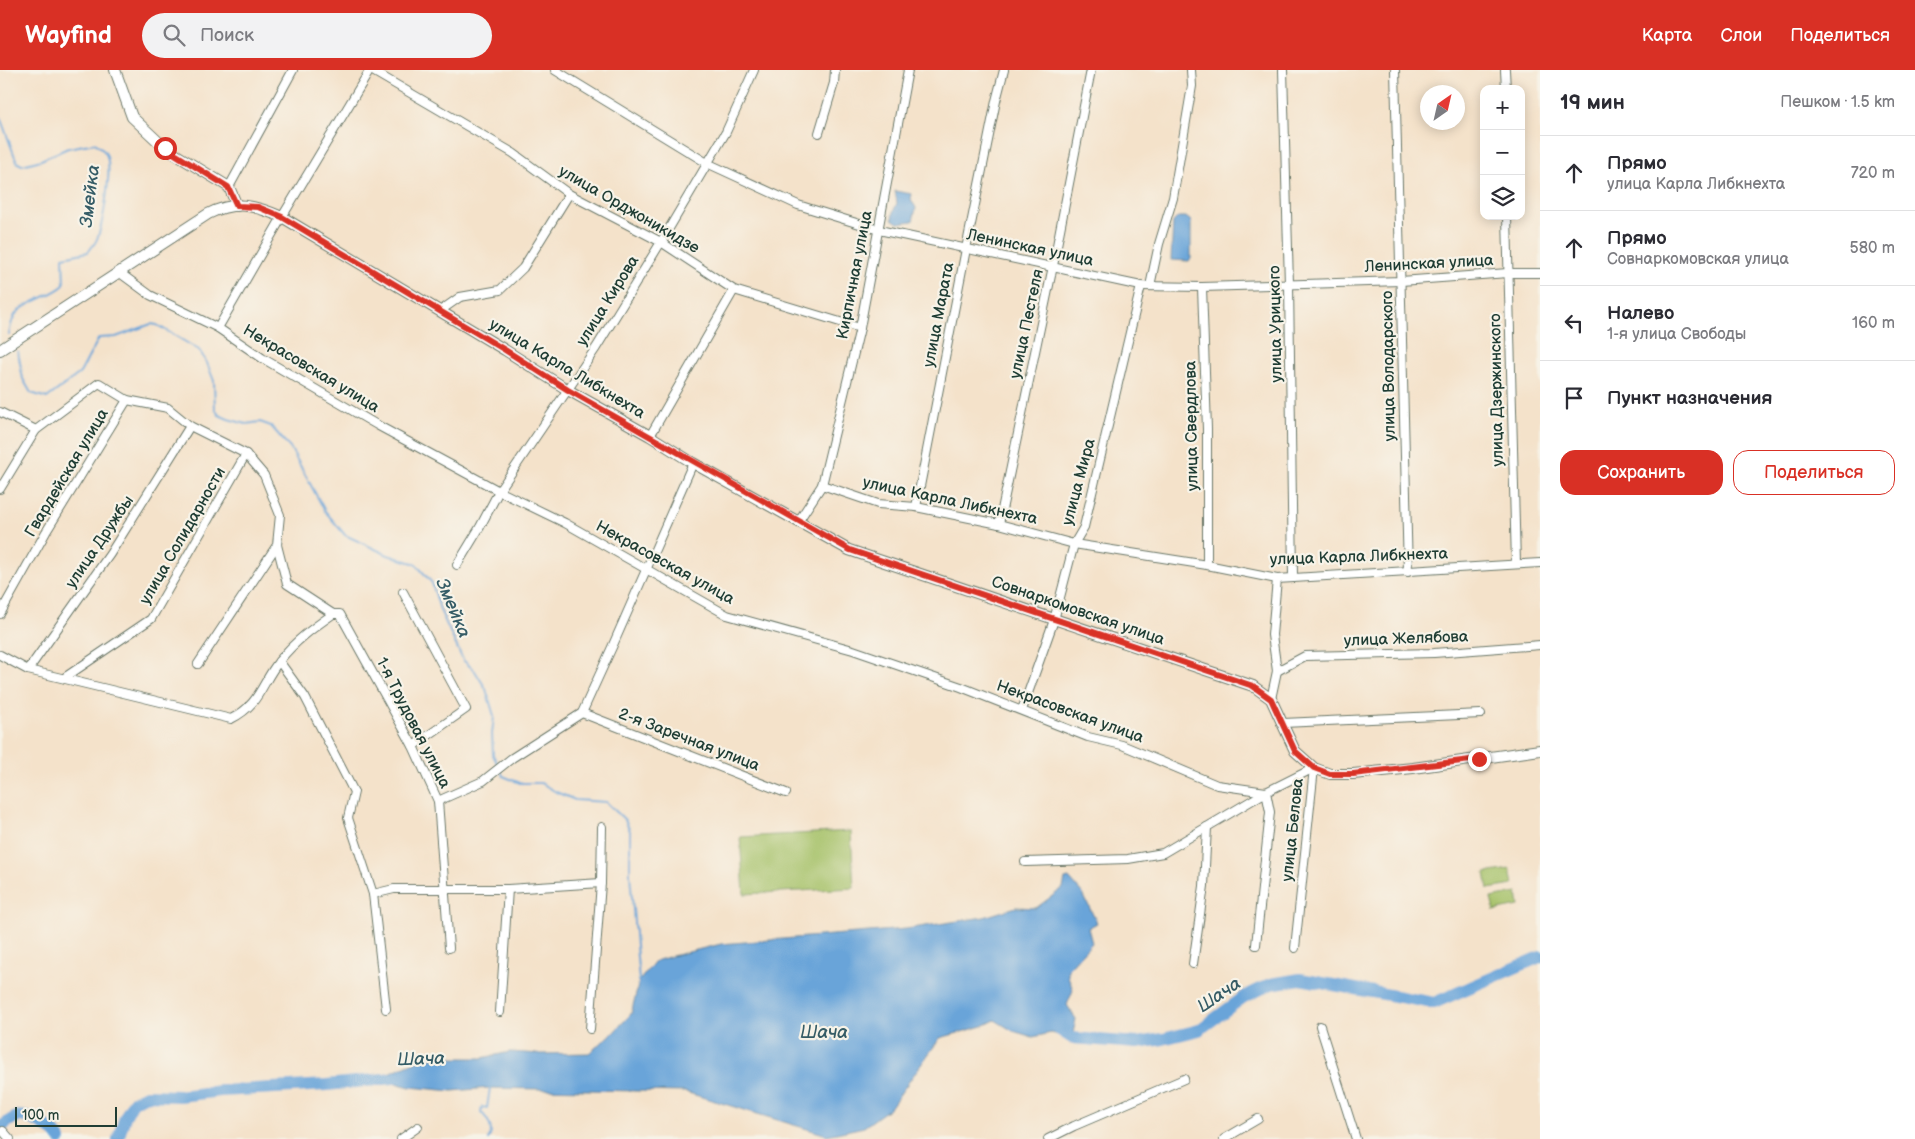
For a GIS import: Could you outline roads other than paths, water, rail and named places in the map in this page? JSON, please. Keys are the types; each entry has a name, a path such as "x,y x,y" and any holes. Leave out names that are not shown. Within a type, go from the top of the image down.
{"street":[{"path":"115,70 132,117 165,148 228,187 237,206"},
{"path":"228,187 294,70"},
{"path":"218,328 282,217 371,70"},
{"name":"улица Орджоникидзе","path":"371,70 513,154 569,194 661,242 734,290 860,328"},
{"name":"Ленинская улица","path":"555,70 707,163 798,205 880,230 966,250 1053,266 1141,286 1202,287 1401,281 1508,274 1540,274"},
{"name":"улица Кирова","path":"457,565 480,527 498,491 596,348 661,242 726,132 754,70"},
{"path":"819,133 836,70"},
{"name":"Кирпичная улица","path":"822,485 860,328 880,230 889,168 908,70"},
{"name":"улица Марата","path":"916,507 996,101 1004,70"},
{"name":"улица Пестеля","path":"999,524 1053,266 1091,70"},
{"path":"1150,286 1159,244 1173,198 1192,86 1190,70"},
{"name":"улица Урицкого","path":"1283,70 1289,284 1293,578"},
{"name":"улица Володарского","path":"1395,70 1408,572"},
{"path":"1505,70 1506,85"},
{"path":"440,311 460,297 500,290 523,268 569,194"},
{"name":"улица Карла Либкнехта","path":"0,350 208,214 222,207 258,207 282,217 505,350 568,390 798,522"},
{"name":"улица Дзержинского","path":"1507,220 1516,564"},
{"name":"Некрасовская улица","path":"120,273 150,295 218,328 262,358 301,381 498,491 565,523 727,615 853,650 961,687 1088,737 1122,745 1217,785 1266,792"},
{"name":"улица Мира","path":"1022,710 1054,620 1074,544 1084,527 1141,286"},
{"name":"улица Свердлова","path":"1202,287 1207,430 1207,565"},
{"path":"650,436 734,290"},
{"path":"0,489 36,430 99,383 127,400 168,408 190,426 246,454 264,475 280,515 277,544 286,584 333,614 303,635 279,661 255,701 243,713 231,719 28,670 0,655"},
{"name":"Гвардейская улица","path":"0,614 46,532 127,400"},
{"path":"0,412 36,430"},
{"name":"улица Дружбы","path":"28,670 110,554 190,426"},
{"name":"улица Солидарности","path":"64,678 151,619 246,454"},
{"path":"438,801 487,778 512,758 582,713 693,463"},
{"path":"798,522 822,485"},
{"name":"улица Карла Либкнехта","path":"822,485 878,504 916,507 999,524 1074,544 1207,565 1277,579 1540,563"},
{"name":"Совнаркомовская улица","path":"798,522 850,550 1253,686 1271,699 1295,751 1314,768"},
{"path":"198,664 277,544"},
{"path":"1271,699 1277,671 1272,635 1277,579"},
{"path":"403,592 466,709 413,746"},
{"name":"1-я Трудовая улица","path":"333,614 340,614 413,746 438,801 449,948"},
{"name":"улица Желябова","path":"1277,671 1306,656 1434,653 1540,645"},
{"path":"279,661 305,697 354,792 348,818 373,894 386,1009"},
{"name":"2-я Заречная улица","path":"582,713 786,793"},
{"path":"1283,723 1481,714"},
{"path":"1314,768 1330,774 1353,774 1540,750"},
{"name":"улица Белова","path":"1025,862 1128,859 1164,853 1266,792 1314,768"},
{"name":"улица Белова","path":"1295,948 1314,768"},
{"path":"1256,945 1270,812 1266,792"},
{"path":"590,1029 601,884 602,827"},
{"path":"1193,964 1204,886 1207,827"},
{"path":"373,894 394,889 508,889 601,884"},
{"path":"500,1012 508,889"},
{"path":"1320,1026 1356,1139"},
{"path":"1048,1139 1184,1079"},
{"path":"1224,1139 1258,1120"},
{"path":"401,1139 418,1128"},
{"path":"3,1132 10,1139"}],"water":[{"path":"895,191 912,194 911,199 916,208 913,221 898,223 892,219 897,203"},
{"path":"1178,217 1186,217 1191,221 1191,258 1189,261 1171,260 1173,222"},
{"name":"Шача","path":"1069,878 1083,894 1097,923 1088,928 1092,943 1068,969 1068,976 1073,990 1067,1005 1076,1019 1072,1038 1051,1033 1033,1037 1013,1031 995,1020 983,1026 940,1038 890,1108 864,1127 827,1135 685,1092 490,1088 452,1091 410,1087 376,1078 424,1058 482,1058 510,1052 541,1054 589,1053 613,1033 631,1014 639,981 655,961 672,956 721,944 906,929 984,917 1016,907 1036,908 1063,888 1065,879"}],"waterway":[{"name":"Змейка","path":"0,117 15,157 18,163 22,165 41,160 68,148 95,143 106,154 108,161 108,183 104,209 95,243 88,252 63,257 64,285 20,310 14,317 9,335"},
{"name":"Змейка","path":"18,352 23,379 31,393 47,398 80,373 99,338 116,337 151,324 157,325 199,350 207,363 214,381 215,409 219,415 246,424 260,422 271,426 291,449 325,511 345,535 388,555 416,564 432,583 440,610 463,660 475,671 486,689 494,716 492,734 493,755 498,765"},
{"name":"Змейка","path":"501,771 503,776 520,783 541,783 575,800 606,802 625,820 630,831 630,874 639,981 641,983"},
{"name":"Шача","path":"1058,1029 1072,1038 1137,1043 1163,1039 1199,1030 1244,997 1271,984 1300,979 1434,1003 1540,957"},
{"name":"Шача","path":"118,1139 125,1117 133,1102 146,1095 180,1096 220,1091 327,1085 393,1078"},
{"path":"488,1139 491,1129 481,1112 482,1107 487,1108 490,1088"},
{"name":"Шача","path":"0,1128 16,1117 27,1117 47,1127 60,1139"}]}
